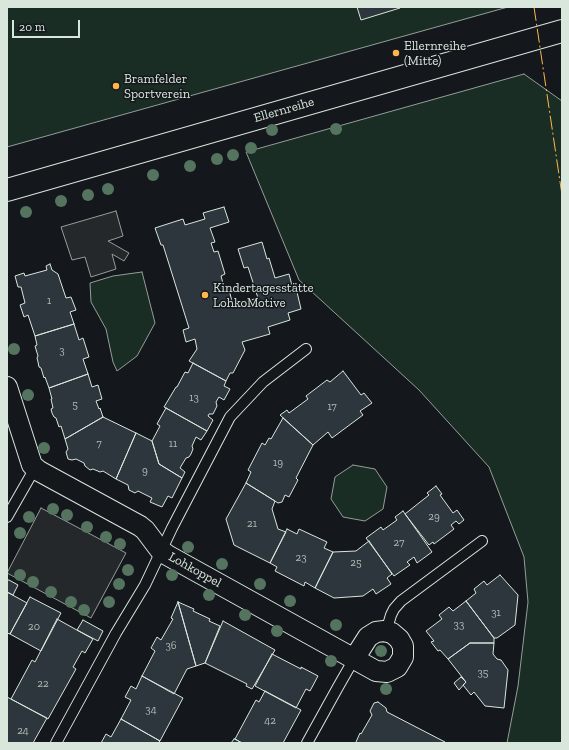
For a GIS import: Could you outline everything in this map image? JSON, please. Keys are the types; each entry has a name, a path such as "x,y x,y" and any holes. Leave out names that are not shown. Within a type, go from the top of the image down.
{"street":[{"name":"Ellernreihe","path":"7,190 562,31"},
{"path":"7,386 31,463 35,468"},
{"name":"Lohkoppel","path":"35,468 140,526 146,530 162,551 379,672 387,672 397,667 403,657 403,646 397,636 386,632"},
{"path":"354,659 370,635 378,632 386,632"}],"lane":[{"path":"56,743 116,633 145,585 230,418 263,382 306,349"},
{"path":"7,517 35,468"},
{"path":"386,632 394,609 401,601 482,541"},
{"path":"307,743 354,659"}],"green space":[{"name":"Bramfelder Sportverein","path":"7,7 508,7 7,147"},
{"path":"524,74 562,101 562,743 507,743 518,686 528,602 524,557 489,467 419,390 299,280 246,152"},
{"path":"142,272 155,323 137,356 117,371 113,362 106,329 91,302 90,283 113,276"},
{"path":"353,465 375,469 387,487 383,509 365,521 343,517 331,499 335,477"}],"shaded area":[{"path":"116,211 123,236 108,241 129,253 124,261 112,254 116,269 91,277 85,257 72,260 61,227"},
{"path":"41,508 126,553 91,618 7,573"}],"building":[{"path":"357,7 400,7 400,8 361,20"},
{"name":"Kindertagesstätte LohkoMotive","path":"224,207 229,222 210,228 215,242 211,243 214,252 218,251 225,274 221,276 224,287 228,286 233,305 258,298 248,267 244,268 238,249 262,242 275,278 289,274 294,293 297,292 301,309 288,313 290,320 268,327 270,334 242,342 245,350 233,373 230,373 226,381 189,361 197,349 195,339 186,342 183,330 189,328 163,245 161,245 155,228 183,219 185,225 205,219 203,213"},
{"path":"50,264 52,270 58,274 66,298 71,297 76,310 70,312 74,324 35,336 28,315 24,317 20,305 25,303 21,287 18,287 15,276 24,273 25,276 47,270 46,266"},
{"path":"74,324 79,340 83,338 89,357 83,359 88,374 49,388 41,368 39,367 35,346 37,345 35,336"},
{"path":"193,363 226,381 224,386 230,389 224,400 219,397 213,414 209,414 208,416 213,420 207,431 164,407 185,372 188,373"},
{"path":"343,371 361,395 364,393 372,403 360,411 363,415 332,438 328,432 313,445 280,415 287,410 289,413 308,399 306,396 327,380 330,382"},
{"path":"88,374 92,387 98,385 102,399 96,401 103,417 65,439 61,426 59,427 56,418 52,413 52,399 49,388"},
{"path":"166,408 207,431 201,440 196,437 192,446 193,449 191,454 186,458 180,468 185,472 182,478 159,464 152,441 160,426 157,424"},
{"path":"103,417 136,433 116,479 103,471 100,472 93,469 90,470 84,463 76,459 68,459 66,452 68,449 65,439"},
{"path":"283,418 313,445 296,478 298,480 289,497 285,495 282,502 278,503 246,483 251,472 248,470 262,443 265,445 269,438 271,439"},
{"path":"136,433 152,441 159,464 182,478 172,498 168,496 162,507 150,502 152,498 138,491 135,493 129,490 128,485 116,479"},
{"path":"246,483 275,501 272,509 278,529 286,532 270,563 234,545 226,519"},
{"path":"436,486 442,494 440,495 453,513 457,510 464,520 459,524 456,521 451,525 454,529 434,544 433,542 429,545 405,514 429,495 427,493"},
{"path":"403,511 432,552 417,563 414,557 407,562 410,565 394,576 366,538 381,527 383,530 397,520 395,517"},
{"path":"287,529 297,534 299,529 327,542 324,548 333,552 315,588 305,582 304,586 275,571 277,567 270,563"},
{"path":"369,541 392,574 387,578 391,584 376,594 373,589 363,596 334,598 315,588 333,552 356,551"},
{"path":"500,575 518,595 515,625 497,638 494,638 466,601 476,593 474,589 484,581 487,585"},
{"path":"7,580 18,585 13,595 7,592"},
{"path":"7,592 27,603 10,634 7,633"},
{"path":"30,597 61,613 41,651 10,634"},
{"path":"466,601 494,638 494,643 470,643 448,659 440,650 438,651 431,642 434,641 426,631 442,619 439,615 449,607 453,611"},
{"path":"178,602 196,666 187,669 174,694 142,676 155,651 151,648 157,637 161,640 173,619 171,618"},
{"path":"178,602 194,609 193,611 210,619 209,621 220,626 205,663 196,666"},
{"path":"57,619 93,639 85,653 82,651 73,667 76,669 48,719 11,699 32,660 35,662"},
{"path":"83,620 103,631 98,641 77,630"},
{"path":"223,621 275,650 252,689 246,686 247,684 205,663"},
{"path":"470,643 494,643 493,654 497,659 501,660 508,670 504,708 485,706 474,692 471,695 463,685 466,682 448,659"},
{"path":"272,654 318,676 310,691 306,689 296,708 255,686"},
{"path":"142,676 183,698 160,741 121,719 131,700 125,697 131,686 136,689"},
{"path":"461,677 466,682 459,690 454,683"},
{"path":"265,691 301,710 283,743 242,743 235,739 256,700 259,702"},
{"path":"7,697 47,718 33,743 7,743"},
{"path":"378,702 386,708 387,712 445,742 357,743 356,742 360,733 361,734 372,715 370,711 374,703"},
{"path":"121,719 160,741 158,743 101,743 106,734 111,737"},
{"path":"235,739 242,743 231,743"}],"power":[{"path":"534,7 562,195"}],"place":[{"name":"Ellernreihe (Mitte)","path":"396,53"},
{"name":"Bramfelder Sportverein","path":"116,86"},
{"name":"Kindertagesstätte LohkoMotive","path":"205,295"}]}
